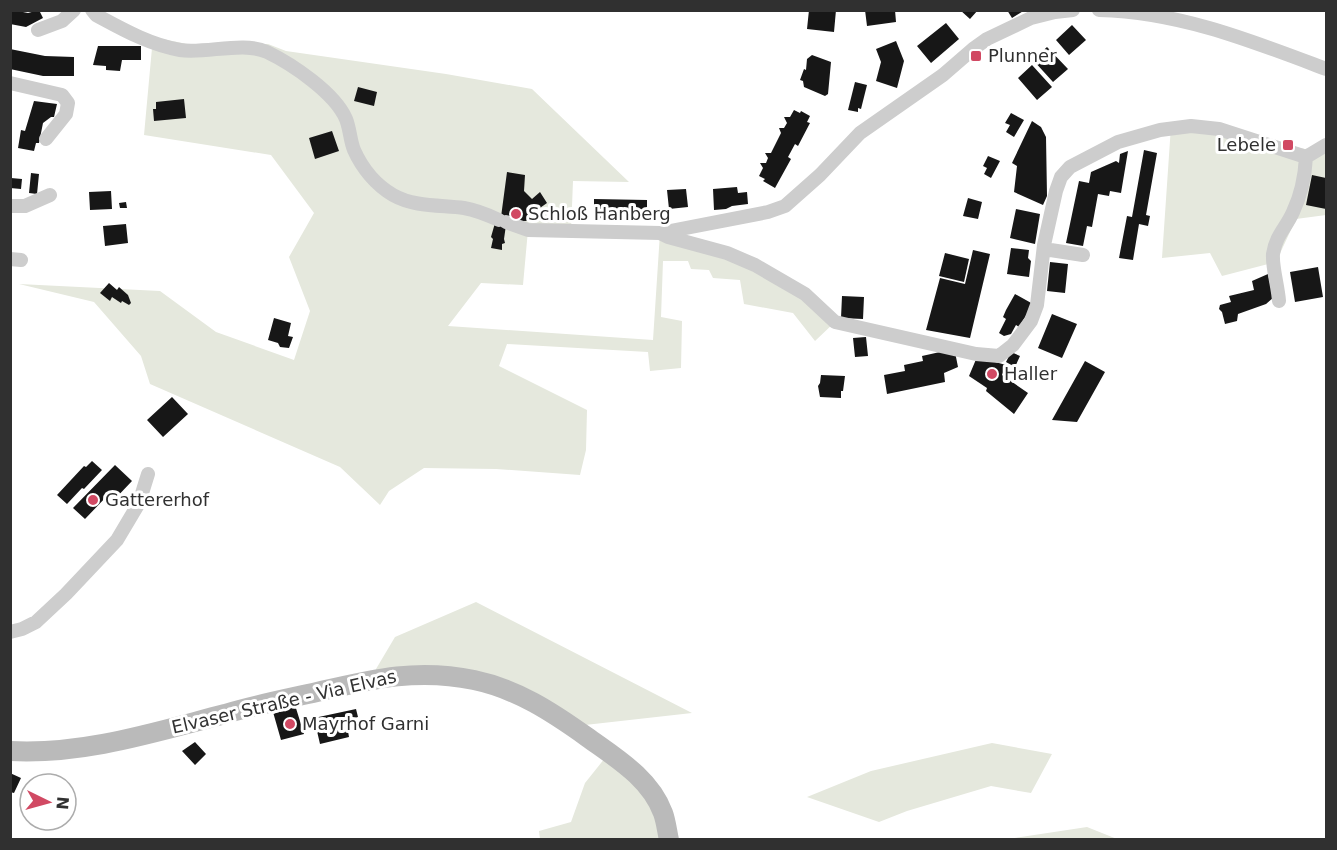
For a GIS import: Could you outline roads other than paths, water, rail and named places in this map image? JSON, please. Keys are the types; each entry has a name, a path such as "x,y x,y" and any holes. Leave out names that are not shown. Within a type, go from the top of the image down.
{"street":[{"path":"38,30 62,21 74,10"},
{"path":"92,10 96,15 129,33 181,50 265,51 319,86 346,119 354,149 363,166 374,180 392,194 408,202 467,209 528,230 660,233 768,212 785,206 820,175 860,133 943,75 987,39 1031,18 1073,10"},
{"path":"1099,10 1130,11 1206,27 1236,35 1326,69"},
{"path":"10,83 62,95 68,103 66,114 46,139"},
{"path":"660,233 727,253 755,265 805,294 835,322 991,357 999,356 1031,321 1037,305 1044,249 1056,191 1061,177 1070,167 1118,142 1160,130 1191,126 1219,129 1306,157 1326,146"},
{"path":"1279,301 1273,256 1278,235 1293,214 1305,176 1306,157"},
{"path":"10,206 25,206 50,195"},
{"path":"1044,249 1083,255"},
{"path":"10,633 36,622 117,540 139,503 148,474"},
{"name":"Elvaser Straße - Via Elvas","path":"10,751 57,750 107,744 241,709 373,679 410,674 452,676 477,680 505,689 538,704 609,753 639,776 653,794 663,813 669,840"}],"place":[{"name":"Plunner","path":"976,56"},
{"name":"Lebele","path":"1288,145"},
{"name":"Schloß Hanberg","path":"516,214"},
{"name":"Haller","path":"992,374"},
{"name":"Gattererhof","path":"93,500"},
{"name":"Mayrhof Garni","path":"290,724"}]}
